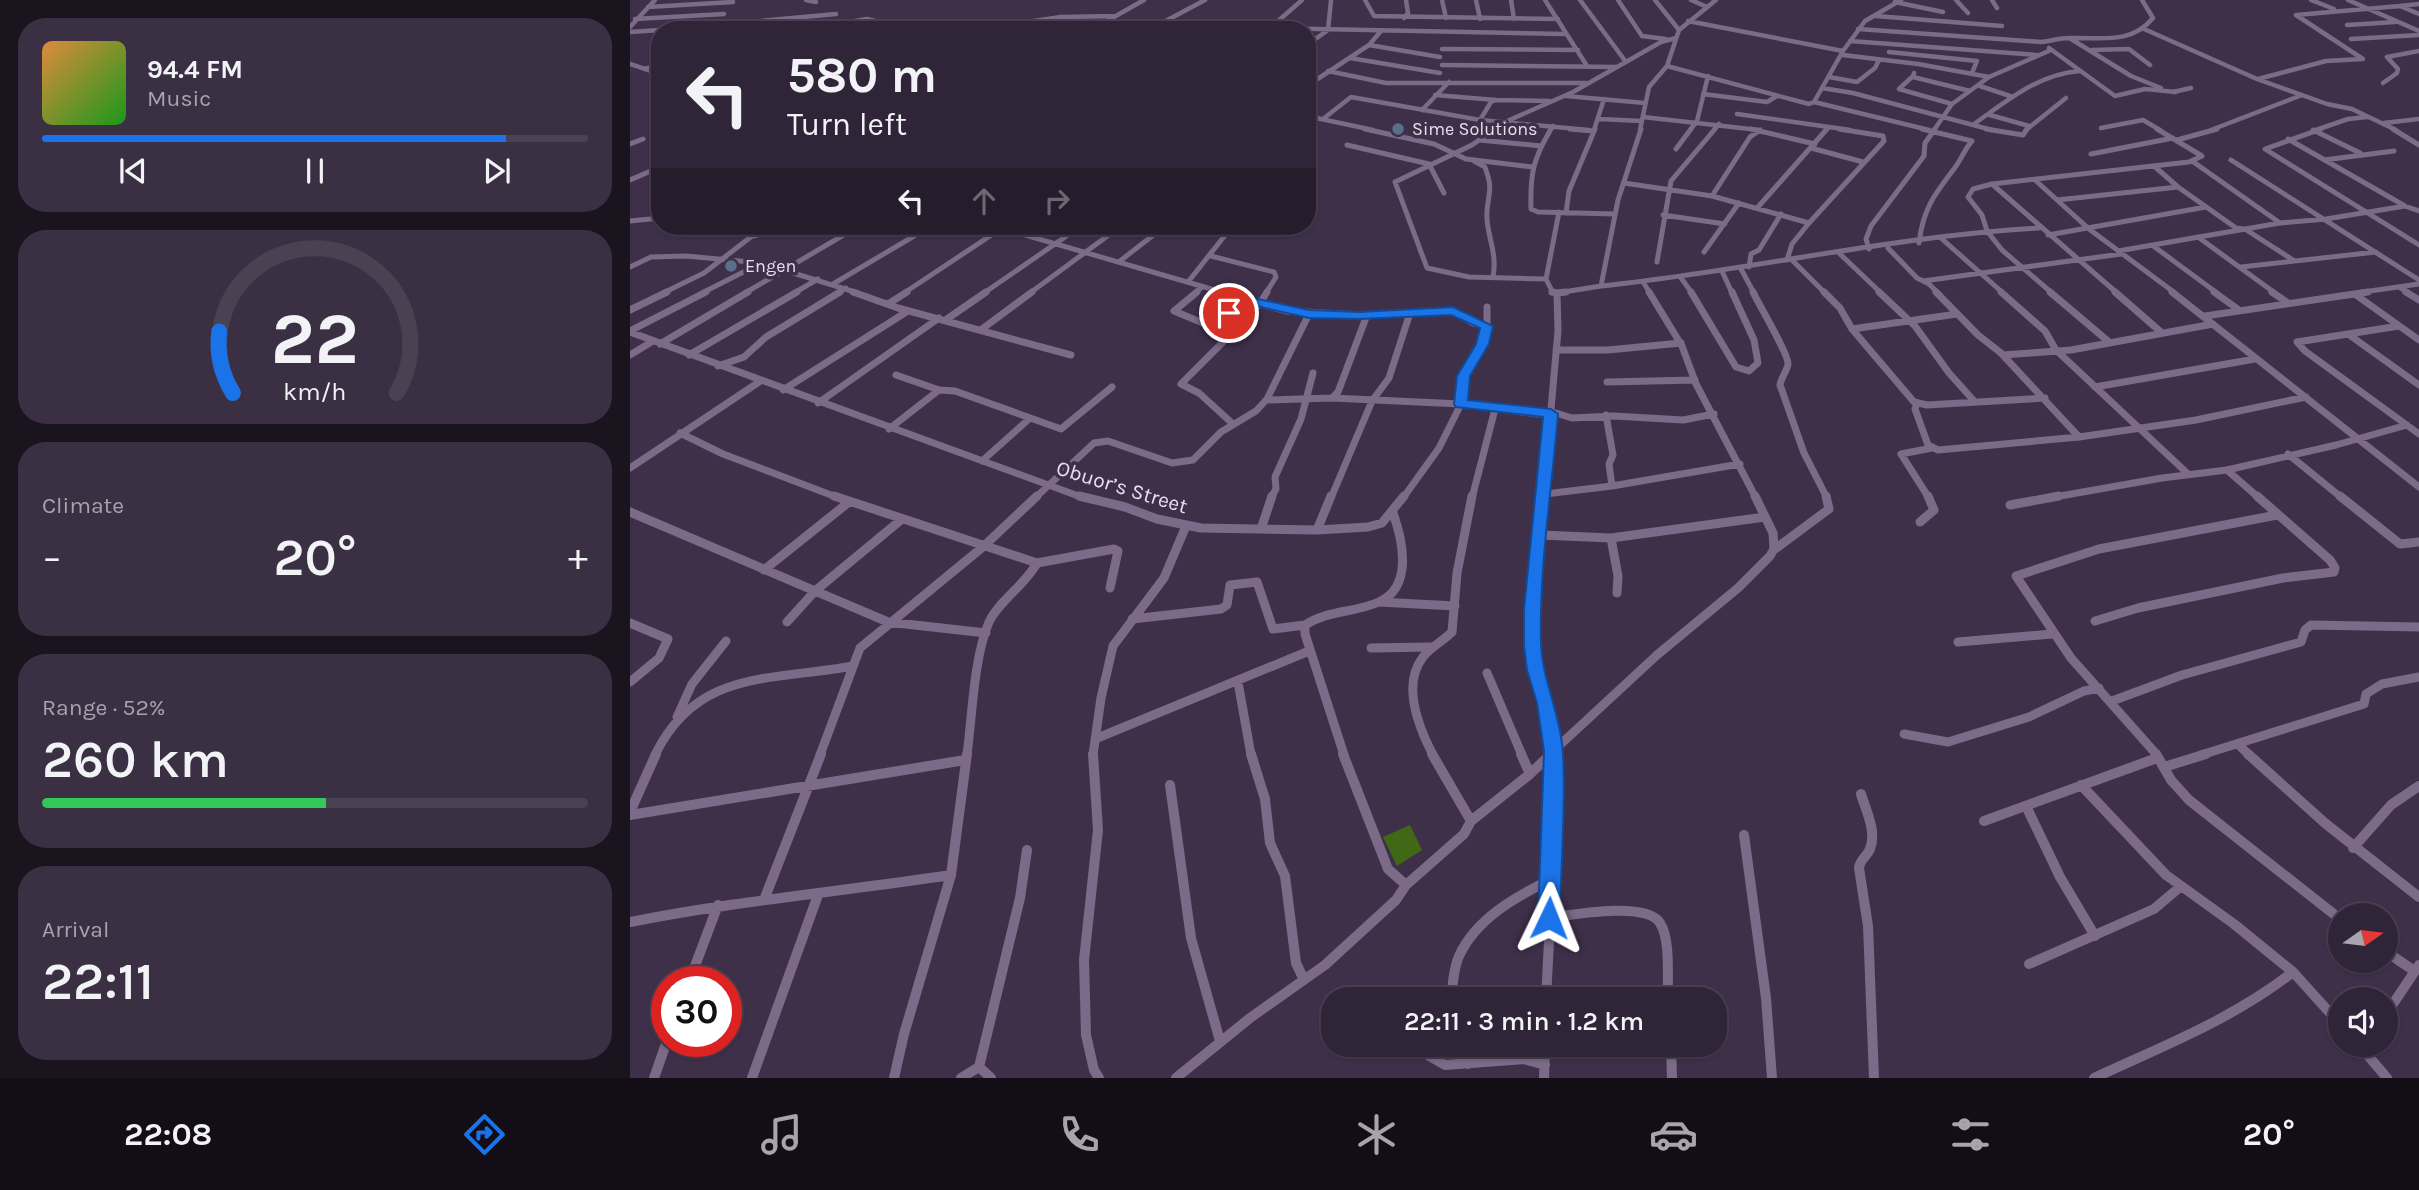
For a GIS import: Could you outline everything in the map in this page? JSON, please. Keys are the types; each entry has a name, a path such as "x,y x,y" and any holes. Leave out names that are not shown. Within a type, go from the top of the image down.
{"street":[{"path":"630,27 655,0"},
{"path":"806,0 816,2"},
{"path":"1107,21 1144,0"},
{"path":"1166,21 1205,0"},
{"path":"1277,21 1302,0"},
{"path":"1316,39 1328,30 1331,0"},
{"path":"1365,0 1374,16 1558,19"},
{"path":"1404,18 1408,13 1406,0"},
{"path":"1442,0 1446,18"},
{"path":"1476,0 1480,19"},
{"path":"1511,0 1514,19"},
{"path":"1545,0 1587,65"},
{"path":"1580,0 1626,62"},
{"path":"1618,0 1642,36 1674,36"},
{"path":"1601,286 1615,214 1651,82 1667,66 1674,36 1655,0"},
{"path":"1691,0 1707,7"},
{"path":"1546,279 1519,281 1444,275 1427,268 1395,182 1454,153 1505,122 1563,95 1674,36 1688,21 1716,0"},
{"path":"1814,102 1858,29 1865,21 1901,0"},
{"path":"1956,0 1968,13"},
{"path":"1992,0 1997,8"},
{"path":"1858,29 2041,42 2068,38 2117,38 2144,29 2153,18 2142,0"},
{"path":"2311,0 2338,11"},
{"path":"2348,0 2419,33"},
{"path":"2388,0 2419,13"},
{"path":"2413,0 2419,3"},
{"path":"648,7 734,1"},
{"path":"718,21 734,1"},
{"path":"1895,2 1942,12"},
{"path":"2257,79 2326,61 2363,59 2295,15 2419,3"},
{"path":"635,19 724,13"},
{"path":"748,21 836,14"},
{"path":"1033,21 1096,14 1116,16"},
{"path":"1875,16 2002,26"},
{"path":"855,21 877,21"},
{"path":"1688,21 1879,60 1989,77"},
{"path":"1943,21 1949,35"},
{"path":"2347,25 2398,22"},
{"path":"2144,29 2257,79 2352,109 2384,123 2419,145"},
{"path":"1316,30 1566,34"},
{"path":"630,32 651,31"},
{"path":"1316,80 1369,45 1381,31"},
{"path":"1443,32 1440,57 1443,82"},
{"path":"2351,39 2419,33"},
{"path":"2068,38 2092,50 2131,76 2176,92"},
{"path":"1850,41 2038,55"},
{"path":"2041,42 2115,96 2123,97 2146,89 2170,94 2191,88"},
{"path":"1887,61 1889,43"},
{"path":"1369,45 1440,57"},
{"path":"1442,49 1578,50"},
{"path":"2092,50 2129,49 2150,65"},
{"path":"1869,249 1866,239 1871,226 1911,169 1924,156 1925,143 1952,104 1989,77 2051,50"},
{"path":"2382,83 2397,73 2398,69 2386,58 2419,51"},
{"path":"1889,52 1977,61 1972,73"},
{"path":"1350,58 1440,73"},
{"path":"1829,77 1857,82 1870,73 1879,60"},
{"path":"630,64 651,71"},
{"path":"1918,64 1913,76 1899,89 1952,104"},
{"path":"1442,65 1617,67"},
{"path":"1667,66 1800,103 1814,102 1972,141 1962,152 1957,166 1939,187 1922,218 1919,243"},
{"path":"645,69 651,67"},
{"path":"1328,71 1386,83 1586,83"},
{"path":"1974,124 1990,116 2013,97 2058,73 2080,71"},
{"path":"1676,149 1697,121 1708,76"},
{"path":"1913,76 1970,91"},
{"path":"1422,110 1450,81"},
{"path":"1980,86 2013,97"},
{"path":"1822,88 1853,93 1994,131 2023,135 2029,126 2066,98"},
{"path":"1435,94 1496,100 1550,101"},
{"path":"1703,94 1767,102 1777,96"},
{"path":"1563,95 1645,103"},
{"path":"2091,154 2220,128 2302,95"},
{"path":"1323,119 1350,97 1480,120 1593,131"},
{"path":"1604,99 1599,119 1562,213 1546,279 1553,293 1681,278 1987,232 2039,228"},
{"path":"1480,120 1491,102 1496,100"},
{"path":"1737,114 1883,136 1884,141 1793,244 1789,260"},
{"path":"1990,116 2029,126"},
{"path":"2370,117 2347,119 2265,149 2419,245"},
{"path":"1316,118 1434,144 1485,167 1492,203 1487,210 1496,260 1493,277"},
{"path":"1599,119 1697,121 1760,130 1863,162"},
{"path":"2101,128 2143,120 2202,154 2192,161 1992,184 1973,189 1968,197 1982,215 1987,232 2002,250 2109,342"},
{"path":"2384,123 2418,120"},
{"path":"1657,262 1668,189 1718,124"},
{"path":"1553,126 1541,146 1529,182 1531,209 1562,213 1615,214"},
{"path":"1758,207 1829,127"},
{"path":"1712,196 1750,137 1760,130"},
{"path":"2313,130 2361,154"},
{"path":"630,144 643,139"},
{"path":"1479,139 1541,146"},
{"path":"2288,139 2405,206 2419,211"},
{"path":"1347,145 1429,164 1444,193"},
{"path":"2324,160 2394,151"},
{"path":"1472,160 1533,167"},
{"path":"2231,160 2326,219 2419,282"},
{"path":"2192,161 2280,223"},
{"path":"2154,166 2178,187 2236,228 2245,229 2292,260"},
{"path":"630,180 651,171"},
{"path":"2035,180 2089,229 2206,316 2255,359 2360,437 2419,487"},
{"path":"1624,183 1712,196 1810,223"},
{"path":"1992,184 2039,228 2162,333"},
{"path":"2057,200 2178,187"},
{"path":"1704,252 1739,202"},
{"path":"1923,281 2078,260 2280,223 2326,219 2405,206"},
{"path":"2048,235 2206,207"},
{"path":"1176,1078 1220,1041 1325,965 1464,834 1471,821 1530,774 1588,716 1738,588 1757,567 1771,558 1775,549 1829,509 1829,502 1804,453 1780,385 1788,366 1785,348 1770,328 1745,268 1751,254 1759,250 1782,214"},
{"path":"1663,215 1725,224"},
{"path":"630,221 651,219"},
{"path":"630,310 704,272 753,235"},
{"path":"751,237 757,235"},
{"path":"630,355 656,343 844,235"},
{"path":"834,284 916,235"},
{"path":"888,304 991,235"},
{"path":"1030,235 1259,305 1309,314 1367,315 1453,311 1474,323 1487,326"},
{"path":"818,403 1068,235"},
{"path":"982,329 1108,235"},
{"path":"1120,261 1153,235"},
{"path":"1188,282 1211,256 1224,235"},
{"path":"2197,237 2289,303"},
{"path":"1942,239 2045,331 2056,350 2188,474"},
{"path":"2152,245 2239,310"},
{"path":"1888,248 2003,355 2079,437"},
{"path":"2241,267 2376,252"},
{"path":"1840,254 1925,337 1949,373 1975,401"},
{"path":"1211,256 1274,272 1276,277 1259,305"},
{"path":"630,267 651,257 725,258 761,263 834,284 908,311 943,318 1071,355"},
{"path":"1789,260 1840,308 1852,329 1917,403 2045,398"},
{"path":"630,331 761,263"},
{"path":"1681,278 1704,310 1736,368 1749,371 1758,363 1754,340 1722,271"},
{"path":"690,355 818,279"},
{"path":"1643,282 1681,343 1695,380 1773,533 1775,549"},
{"path":"2206,316 2356,295 2419,282"},
{"path":"1202,287 1174,311 1213,325 1227,333 1228,337 1181,384 1199,393 1233,424"},
{"path":"2399,287 2419,300"},
{"path":"717,366 744,357 766,337 846,288"},
{"path":"1546,987 1554,751 1532,646 1556,350 1557,293"},
{"path":"2356,295 2419,340"},
{"path":"1213,325 1244,300"},
{"name":"Obuor’s Street","path":"630,331 889,429 1092,500 1125,507 1157,519 1186,526 1317,530 1376,526 1392,513 1439,449 1461,404 1464,376 1482,344 1487,326 1487,307"},
{"path":"783,390 908,311"},
{"path":"1317,530 1372,401 1389,378 1410,313"},
{"path":"764,900 860,648 888,622 984,546 1048,483 1094,443 1108,442 1182,465 1196,459 1215,438 1267,400 1309,314"},
{"path":"1852,329 1957,314"},
{"path":"1332,398 1338,391 1367,315"},
{"path":"2003,355 2056,350 2213,324"},
{"path":"2399,326 2297,342 2305,351 2419,433"},
{"path":"2348,334 2419,385"},
{"path":"1556,350 1608,350 1681,343"},
{"path":"2095,387 2255,359"},
{"path":"1261,529 1266,508 1276,489 1275,477 1301,419 1313,373"},
{"path":"896,375 939,390 954,391 1061,429 1112,387"},
{"path":"1606,382 1695,380"},
{"path":"630,468 759,382"},
{"path":"889,429 939,390"},
{"path":"1267,400 1306,397 1461,404 1572,418 1606,415 1683,420 1714,414"},
{"path":"1920,522 1934,510 1902,454 1932,449 2079,437 2196,420 2306,397"},
{"path":"1917,403 1915,409 1928,445 1932,449"},
{"path":"1471,821 1442,771 1417,718 1412,697 1414,675 1421,660 1431,647 1452,632 1457,573 1468,514 1484,443 1495,409"},
{"path":"1606,415 1613,455 1609,464 1612,485"},
{"path":"982,461 1030,419"},
{"path":"2010,505 2188,474 2227,470 2407,425"},
{"path":"680,433 723,454 849,502 1037,563 1114,549 1118,551 1118,559 1110,588"},
{"path":"2288,454 2395,541 2400,544 2419,542"},
{"path":"1545,495 1740,464"},
{"path":"2095,621 2138,608 2232,591 2283,578 2334,572 2335,568 2330,560 2227,470"},
{"path":"764,570 849,502"},
{"path":"630,512 888,622 986,633"},
{"path":"1379,602 1393,589 1403,566 1400,531 1392,513"},
{"path":"2277,515 2099,549 2018,575 2052,634 2153,749 2171,780 2189,800 2328,910"},
{"path":"1541,535 1611,538 1765,517"},
{"path":"787,622 815,592 902,519"},
{"path":"1099,1078 1094,1070 1086,1035 1084,971 1098,830 1093,802 1092,764 1101,698 1113,646 1164,578 1186,526"},
{"path":"1611,538 1618,576 1616,593"},
{"path":"894,1078 904,1034 951,875 981,651 990,620 1030,576 1037,563"},
{"path":"1132,619 1221,610 1227,605 1230,585 1257,582 1264,594 1267,619 1273,629 1306,625 1327,614 1379,602 1455,606"},
{"path":"630,623 668,639 667,648 661,656 630,682"},
{"path":"1306,625 1309,651 1380,851 1388,869 1406,886"},
{"path":"2112,701 2167,679 2244,655 2301,642 2305,630 2311,625 2419,627"},
{"path":"1958,642 2052,634"},
{"path":"630,813 692,684 726,641"},
{"path":"1371,648 1431,647"},
{"path":"1096,739 1309,651"},
{"path":"694,666 706,667"},
{"path":"676,719 694,704 719,690 745,683 853,666"},
{"path":"1487,673 1530,774"},
{"path":"2164,767 2364,704 2367,694 2382,684 2419,677"},
{"path":"1238,682 1253,766 1265,799 1270,843 1285,876 1296,963 1304,980"},
{"path":"1904,734 1948,742 2029,717 2084,691 2099,688"},
{"path":"2238,744 2264,772 2353,848 2419,897"},
{"path":"1984,821 2157,758"},
{"path":"630,813 965,760"},
{"path":"1170,785 1191,938 1220,1041"},
{"path":"2081,785 2140,850 2180,887 2234,924 2293,972 2328,1011"},
{"path":"2353,848 2385,810 2403,794 2419,786"},
{"path":"1861,794 1874,845 1871,853 1860,862 1858,868 1868,926 1874,1078"},
{"path":"2026,806 2060,877 2095,936"},
{"path":"1744,835 1766,998 1772,1078"},
{"path":"961,1078 979,1067 1020,898 1027,850"},
{"path":"630,922 718,905 818,895 951,875"},
{"path":"1453,987 1459,957 1475,933 1518,895 1550,880"},
{"path":"2029,964 2154,909 2180,887"},
{"path":"752,1078 818,895"},
{"path":"696,966 718,905"},
{"path":"1549,918 1614,912 1646,913 1656,917 1661,925 1665,944 1667,987"},
{"path":"2398,958 2416,967 2398,995"},
{"path":"2094,1078 2238,1012 2266,995 2293,972"},
{"path":"654,1078 661,1057"},
{"path":"1431,1057 1445,1065 1524,1059 1545,1065"},
{"path":"1467,1057 1468,1064"},
{"path":"1544,1078 1545,1057"},
{"path":"1671,1057 1672,1078"},
{"path":"2369,1057 2387,1078"},
{"path":"979,1067 991,1078"}],"green space":[{"path":"1410,825 1422,850 1397,866 1383,837"}],"place":[{"name":"Sime Solutions","path":"1398,129"},
{"name":"Engen","path":"731,266"}],"route":[{"path":"1229,313 1244,300 1309,314 1453,311 1468,317 1474,323 1487,326 1482,344 1464,376 1461,404 1551,414 1532,646 1554,751 1549,918"}]}
